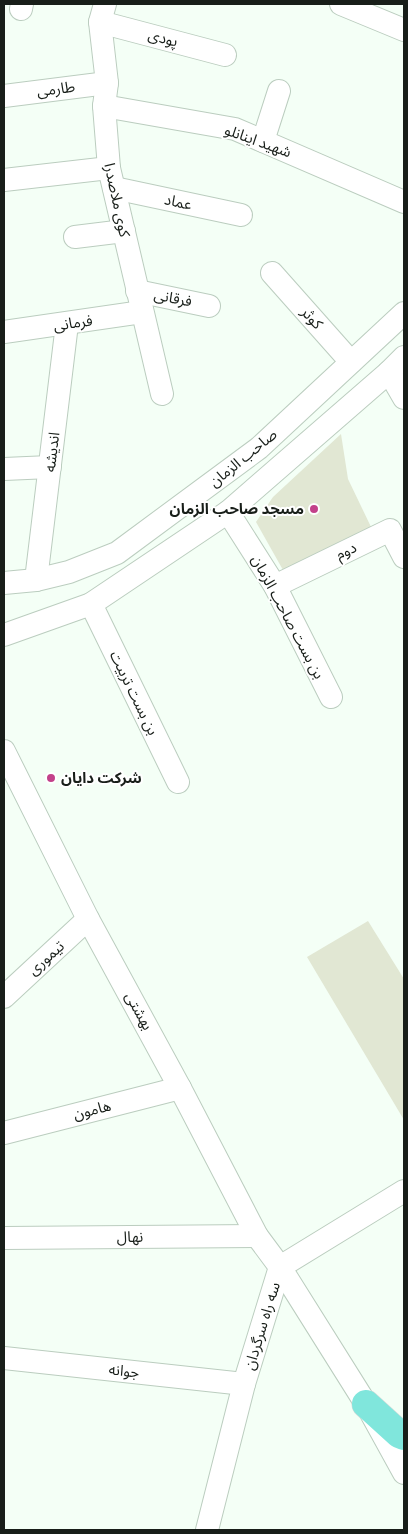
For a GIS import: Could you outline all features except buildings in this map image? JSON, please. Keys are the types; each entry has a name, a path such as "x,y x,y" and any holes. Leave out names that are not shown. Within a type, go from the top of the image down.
{"main road":[{"path":"366,1404 399,1434 404,1436"}],"street":[{"path":"342,4 404,30"},
{"name":"پودی","path":"103,13 225,55"},
{"name":"کوی ملاصدرا","path":"103,13 107,83 104,106 112,178 162,394"},
{"name":"طارمی","path":"4,96 107,83"},
{"path":"263,141 279,91"},
{"name":"شهید اینانلو","path":"104,106 234,129 404,202"},
{"name":"عماد","path":"4,180 112,178 241,215"},
{"path":"75,237 124,231"},
{"name":"کوثر","path":"272,273 351,362"},
{"name":"فرقانی","path":"140,302 210,306"},
{"name":"فرمانی","path":"4,332 68,324 140,302"},
{"name":"صاحب الزمان","path":"4,583 36,580 69,572 117,553 259,448 404,313"},
{"name":"اندیشه","path":"36,580 68,324"},
{"path":"397,364 404,398"},
{"name":"صاحب الزمان","path":"4,635 91,604 228,512 397,364"},
{"path":"4,469 50,467"},
{"name":"بن بست صاحب الزمان","path":"228,512 275,586 331,697"},
{"name":"دوم","path":"275,586 390,530 404,557"},
{"name":"بن بست تربیت","path":"91,604 178,782"},
{"name":"بهشتی","path":"4,751 88,919 180,1088 257,1236 280,1267"},
{"name":"تیموری","path":"4,996 88,919"},
{"name":"هامون","path":"4,1133 180,1088"},
{"path":"280,1267 404,1190"},
{"name":"نهال","path":"4,1238 257,1236"},
{"name":"سه راه سرگردان","path":"207,1530 244,1384 280,1267"},
{"name":"سه راه سرگردان","path":"280,1267 366,1404 404,1473"},
{"name":"جوانه","path":"4,1358 244,1384"}],"place":[{"name":"مسجد صاحب الزمان","path":"314,509"},
{"name":"شرکت دایان","path":"51,778"}]}
